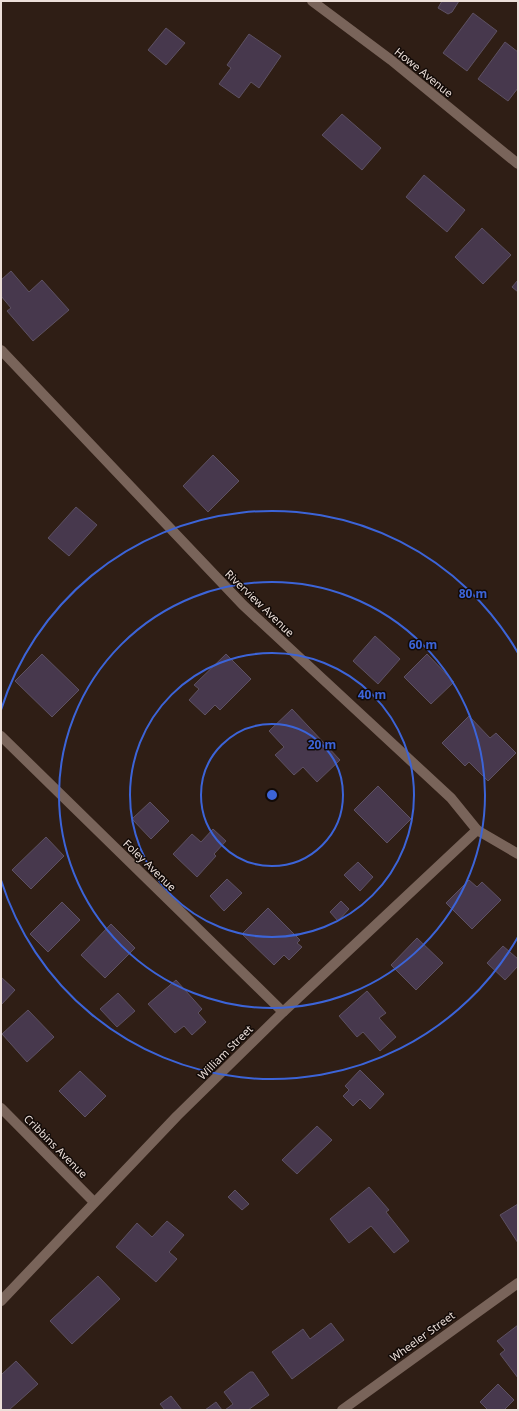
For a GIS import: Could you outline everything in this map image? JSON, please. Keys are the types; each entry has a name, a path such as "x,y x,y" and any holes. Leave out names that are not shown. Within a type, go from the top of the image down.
{"street":[{"name":"Howe Avenue","path":"312,1 391,60 518,164"},
{"name":"Riverview Avenue","path":"1,350 243,605 451,798 477,830 518,854"},
{"name":"Foley Avenue","path":"1,736 283,1012"},
{"name":"William Street","path":"1,1301 94,1202 283,1012 477,830"},
{"name":"Cribbins Avenue","path":"1,1108 94,1202"},
{"name":"Wheeler Street","path":"342,1410 518,1283"}],"building":[{"path":"442,1 459,1 452,12 448,14 438,8"},
{"path":"473,13 497,31 467,71 443,53"},
{"path":"166,28 185,43 166,65 148,50"},
{"path":"249,34 281,56 259,88 251,82 239,98 219,84 231,68 227,65"},
{"path":"505,42 518,52 518,88 508,101 478,79"},
{"path":"342,114 381,148 362,170 322,135"},
{"path":"424,175 465,210 447,232 406,197"},
{"path":"482,228 511,255 483,284 455,257"},
{"path":"11,271 29,292 42,280 69,310 33,341 7,311 11,308 1,296 1,280"},
{"path":"518,280 518,292 512,287"},
{"path":"213,455 239,481 208,512 183,486"},
{"path":"76,507 97,525 69,556 48,538"},
{"path":"375,636 400,659 378,684 353,661"},
{"path":"42,654 79,690 52,717 15,681"},
{"path":"226,654 251,679 220,710 215,705 205,715 189,700 199,689 194,685"},
{"path":"427,654 454,682 431,704 404,677"},
{"path":"292,709 340,760 317,782 303,767 294,775 275,755 284,747 269,731"},
{"path":"469,716 490,738 496,733 516,753 488,781 469,762 465,766 442,743"},
{"path":"378,786 411,819 387,843 354,810"},
{"path":"150,802 169,821 151,839 132,819"},
{"path":"213,829 226,841 214,854 216,856 197,877 173,854 192,834 201,842"},
{"path":"46,837 64,856 31,889 12,870"},
{"path":"358,862 373,877 360,891 344,875"},
{"path":"227,879 242,893 224,911 210,896"},
{"path":"469,880 477,887 482,882 501,900 472,929 446,903"},
{"path":"341,901 349,909 338,921 330,912"},
{"path":"62,902 80,920 48,952 30,934"},
{"path":"268,908 300,940 297,943 302,947 289,960 284,955 274,965 242,934"},
{"path":"111,924 135,948 105,978 81,955"},
{"path":"417,938 443,963 416,990 391,965"},
{"path":"503,946 518,959 518,966 505,980 487,963"},
{"path":"1,977 15,990 1,1005"},
{"path":"176,980 202,1009 198,1013 206,1022 192,1035 184,1026 175,1033 148,1004"},
{"path":"367,991 386,1013 379,1018 396,1037 380,1051 363,1032 357,1037 339,1016"},
{"path":"118,993 135,1011 117,1027 100,1009"},
{"path":"28,1010 54,1037 27,1062 2,1034"},
{"path":"360,1070 384,1094 370,1109 360,1099 353,1106 343,1096 349,1090 345,1086"},
{"path":"80,1071 106,1096 85,1117 59,1091"},
{"path":"317,1126 332,1140 297,1174 282,1160"},
{"path":"369,1187 389,1210 386,1212 409,1241 394,1253 371,1226 349,1243 330,1219"},
{"path":"235,1190 249,1204 242,1210 228,1197"},
{"path":"518,1204 518,1243 500,1215"},
{"path":"167,1221 184,1235 169,1252 177,1259 156,1282 116,1247 137,1223 152,1237"},
{"path":"98,1276 120,1299 72,1344 50,1321"},
{"path":"331,1323 344,1340 292,1379 272,1352 303,1329 310,1339"},
{"path":"518,1325 518,1378 500,1354 505,1350 497,1341"},
{"path":"16,1361 38,1384 9,1410 1,1410 1,1375"},
{"path":"250,1372 253,1372 269,1395 248,1410 225,1410 233,1404 224,1392"},
{"path":"498,1384 514,1400 504,1410 488,1410 480,1402"},
{"path":"171,1396 182,1410 165,1410 160,1404"},
{"path":"216,1402 222,1410 205,1410"}]}
